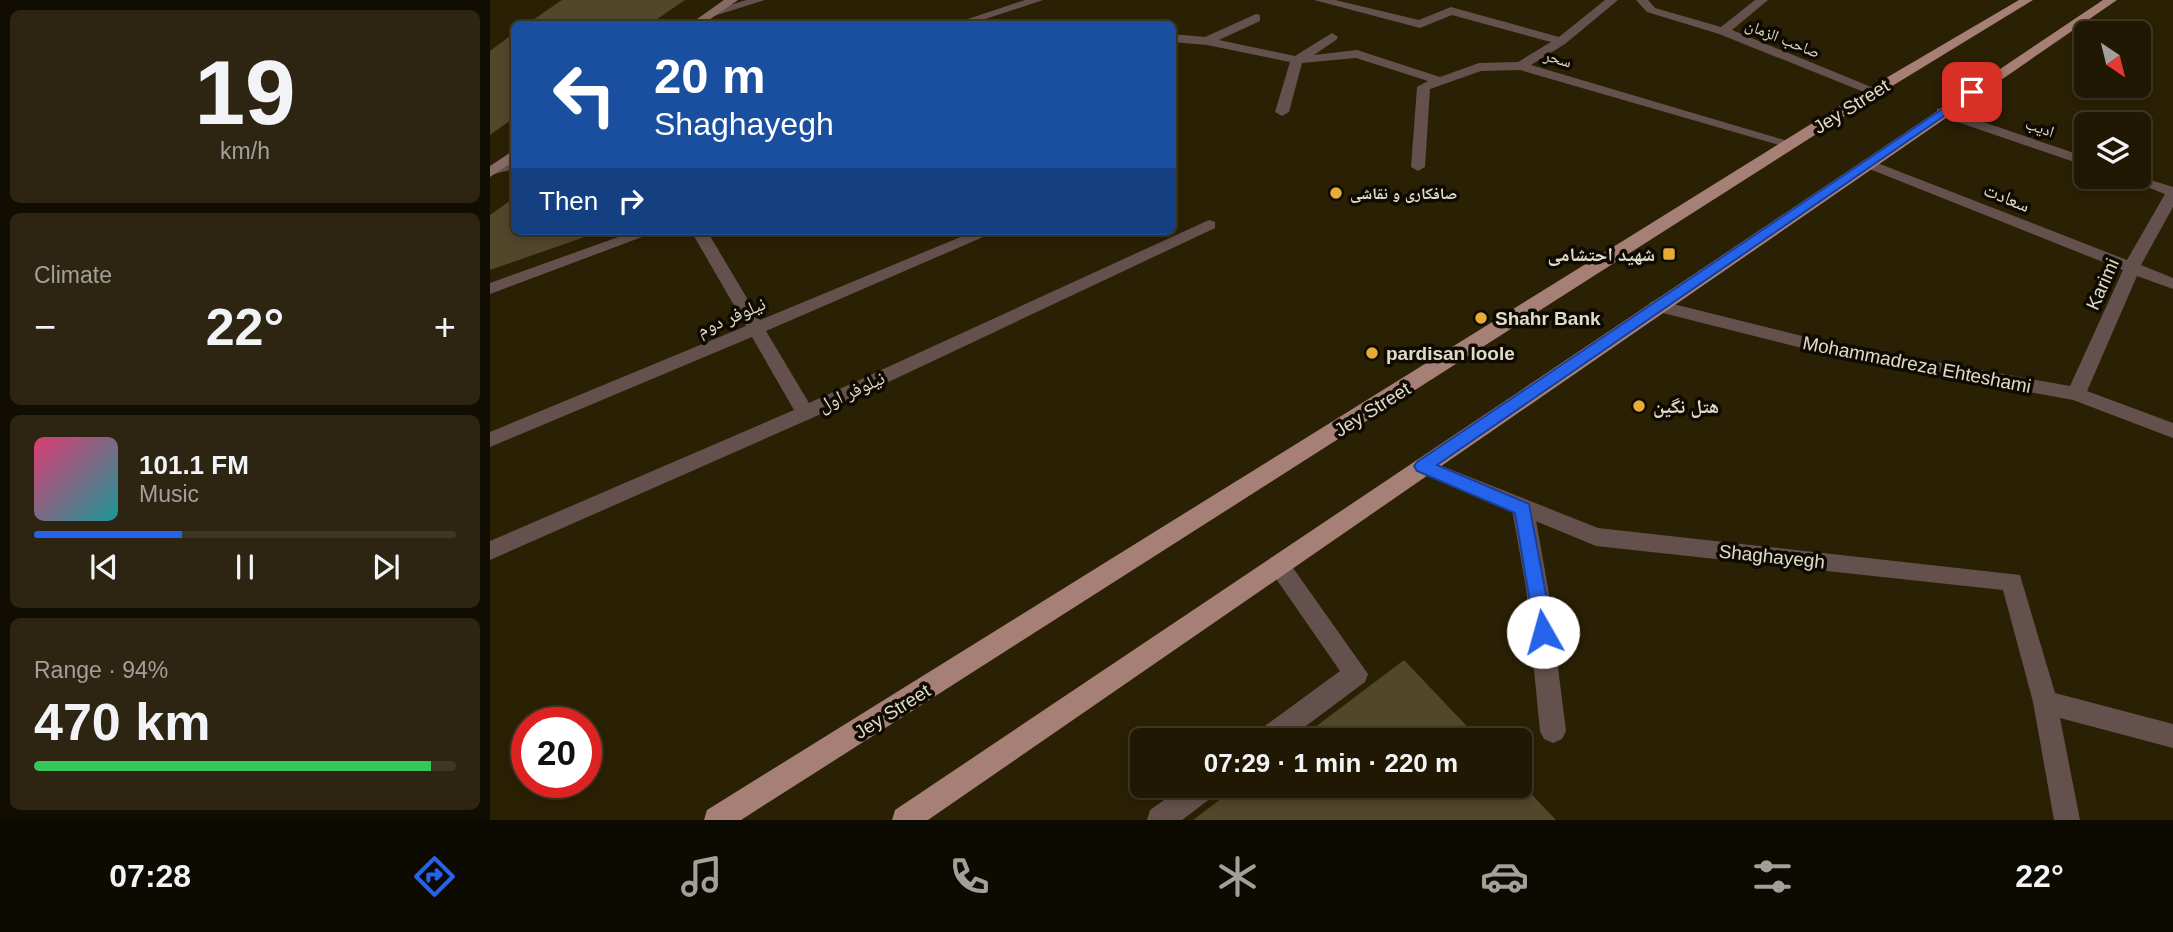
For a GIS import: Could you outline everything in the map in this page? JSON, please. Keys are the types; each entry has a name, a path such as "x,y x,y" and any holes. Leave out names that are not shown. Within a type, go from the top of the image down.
{"main road":[{"path":"700,21 732,0"},
{"name":"Jey Street","path":"717,820 1874,92 2027,0"},
{"path":"905,820 1942,112 2111,0"},
{"path":"491,172 511,156"}],"street":[{"path":"714,12 760,0"},
{"path":"969,21 1037,0"},
{"name":"سحر","path":"1320,0 1420,24 1451,11 1561,41"},
{"path":"1561,41 1612,0"},
{"name":"صاحب الزمان","path":"1642,0 1651,10 1723,31 1874,92"},
{"path":"1723,31 1762,0"},
{"path":"1208,41 1256,18"},
{"path":"1282,112 1297,60 1332,37"},
{"path":"1176,38 1208,41 1297,60 1357,54 1440,81"},
{"name":"سحر","path":"1521,66 1561,41"},
{"path":"1418,167 1424,87 1479,66 1521,66"},
{"name":"سحر","path":"1521,66 1791,144"},
{"name":"ادیب","path":"1942,112 2074,158"},
{"name":"سعادت","path":"1867,163 2132,269"},
{"path":"491,172 511,165"},
{"path":"2151,185 2173,193"},
{"name":"Karimi","path":"2076,394 2132,269 2173,193"},
{"name":"نیلوفر اول","path":"490,551 805,413 1209,225"},
{"path":"490,289 639,235"},
{"path":"701,235 758,327 805,413"},
{"name":"نیلوفر دوم","path":"490,440 979,235"},
{"path":"2132,269 2173,284"},
{"name":"Mohammadreza Ehteshami","path":"1657,306 1834,349 2076,394 2173,431"},
{"name":"Shaghayegh","path":"1423,466 1595,537 2012,582 2045,702 2067,820"},
{"path":"1523,509 1537,587 1553,731"},
{"path":"1278,564 1356,674 1283,728"},
{"path":"2045,702 2173,736"},
{"path":"1160,820 1190,798"}],"shaded area":[{"path":"562,0 685,0 654,21 531,21"},
{"path":"511,35 511,120 490,135 490,51"},
{"path":"511,200 511,235 591,235 490,270 490,215"},
{"path":"1404,660 1469,728 1314,728"},
{"path":"1532,795 1556,820 1193,820 1222,798 1532,798"}],"place":[{"name":"صافکاری و نقاشی","path":"1336,193"},
{"name":"شهید احتشامی","path":"1669,254"},
{"name":"Shahr Bank","path":"1481,318"},
{"name":"pardisan loole","path":"1372,353"},
{"name":"هتل نگین","path":"1639,406"}],"route":[{"path":"1543,632 1523,509 1423,466 1972,92"}]}
